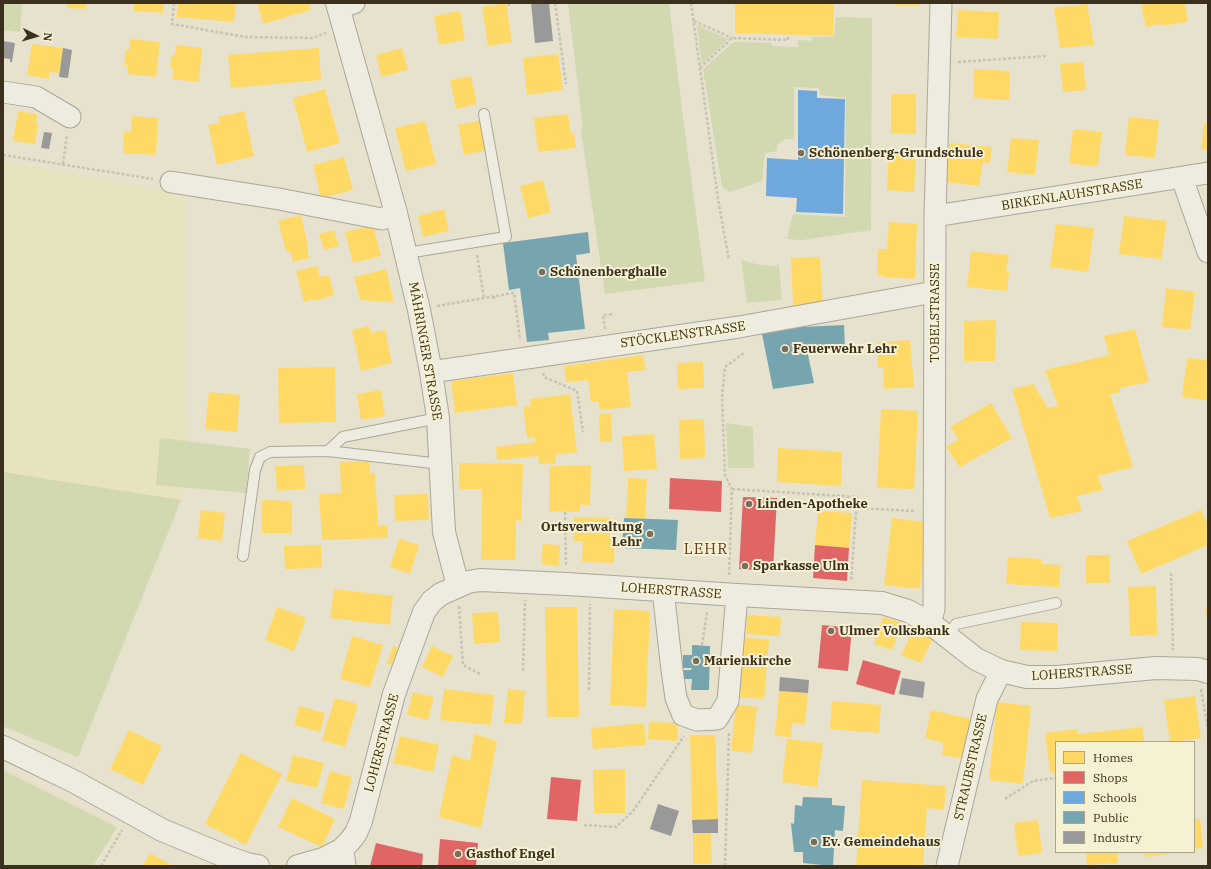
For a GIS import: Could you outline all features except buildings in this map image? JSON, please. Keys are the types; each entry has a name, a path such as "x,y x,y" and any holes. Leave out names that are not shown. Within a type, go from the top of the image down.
{"street":[{"name":"TOBELSTRASSE","path":"930,622 934,609 935,216 942,3"},
{"name":"MÄHRINGER STRASSE","path":"343,5 407,253 419,310 438,418 444,532 458,586"},
{"path":"3,92 36,97 70,117"},
{"name":"BIRKENLAUHSTRASSE","path":"935,216 1208,173"},
{"path":"1182,178 1208,252"},
{"path":"171,182 279,199 382,218 396,213"},
{"name":"STÖCKLENSTRASSE","path":"431,372 739,327 934,292"},
{"name":"LOHERSTRASSE","path":"298,866 323,859 343,858 361,821 392,702 424,612 432,601 441,594 468,582 480,580 590,585 882,603 908,611 930,622 976,659 1000,671 1027,677 1057,677 1156,668 1203,670"},
{"path":"663,590 676,698 683,715 697,720 717,719 728,701 737,595"},
{"name":"STRAUBSTRASSE","path":"948,866 987,699 1000,671"},
{"path":"3,746 75,782 162,830 220,854 247,864 258,866"}],"lane":[{"path":"407,253 506,237 484,114"},
{"path":"328,451 343,437 438,418"},
{"path":"243,556 255,470 260,457 270,452 328,451 432,463 441,462"},
{"path":"947,636 956,624 1056,602"}],"path":[{"path":"174,3 172,24 245,37 312,38 332,31"},
{"path":"555,3 566,84"},
{"path":"691,3 718,199 729,260"},
{"path":"693,21 732,38 788,40 788,35"},
{"path":"700,68 732,38"},
{"path":"940,63 1046,56"},
{"path":"63,164 70,117"},
{"path":"3,155 171,182"},
{"path":"477,255 484,297"},
{"path":"419,310 484,297 514,293 530,357 544,377 577,391 583,432"},
{"path":"494,296 494,301"},
{"path":"729,570 732,489 725,475 722,397 725,367 744,353"},
{"path":"732,489 857,497 851,587"},
{"path":"856,508 935,512"},
{"path":"565,512 567,584"},
{"path":"1171,573 1174,668"},
{"path":"523,671 526,582"},
{"path":"589,690 590,585"},
{"path":"458,586 462,665 480,674"},
{"path":"702,645 710,593"},
{"path":"1203,670 1208,730"},
{"path":"584,825 616,826 627,816 633,810 681,739 697,720"},
{"path":"725,866 729,732"},
{"path":"1005,799 1033,781 1055,778"},
{"path":"101,866 132,814"}],"shaded area":[{"path":"3,161 185,195 187,446 181,500 3,472"}],"green space":[{"path":"3,3 22,3 20,32 3,30"},
{"path":"568,3 669,3 705,281 605,294 581,130 583,129"},
{"path":"836,17 872,18 871,230 802,240 787,239 793,214 845,217 846,98 820,95 819,88 794,87 794,139 785,139 777,145 777,151 765,153 762,181 730,192 722,187 703,69 734,42 772,43 772,46 798,47 798,40 812,41 812,37 834,37"},
{"path":"697,25 728,39 702,64"},
{"path":"741,260 760,265 775,266 779,264 782,300 747,303"},
{"path":"726,423 753,427 754,468 728,468"},
{"path":"160,438 250,449 246,493 156,485"},
{"path":"3,472 181,500 78,757 3,726"},
{"path":"3,770 117,827 93,866 3,866"}],"place":[{"name":"Schönenberg-Grundschule","path":"801,153"},
{"name":"Schönenberghalle","path":"542,272"},
{"name":"Feuerwehr Lehr","path":"785,349"},
{"name":"Linden-Apotheke","path":"749,504"},
{"name":"Ortsverwaltung Lehr","path":"650,534"},
{"name":"Sparkasse Ulm","path":"745,566"},
{"name":"Ulmer Volksbank","path":"831,631"},
{"name":"Marienkirche","path":"696,661"},
{"name":"Ev. Gemeindehaus","path":"814,842"},
{"name":"Gasthof Engel","path":"458,854"}],"district":[{"name":"LEHR","path":"706,550"}]}
